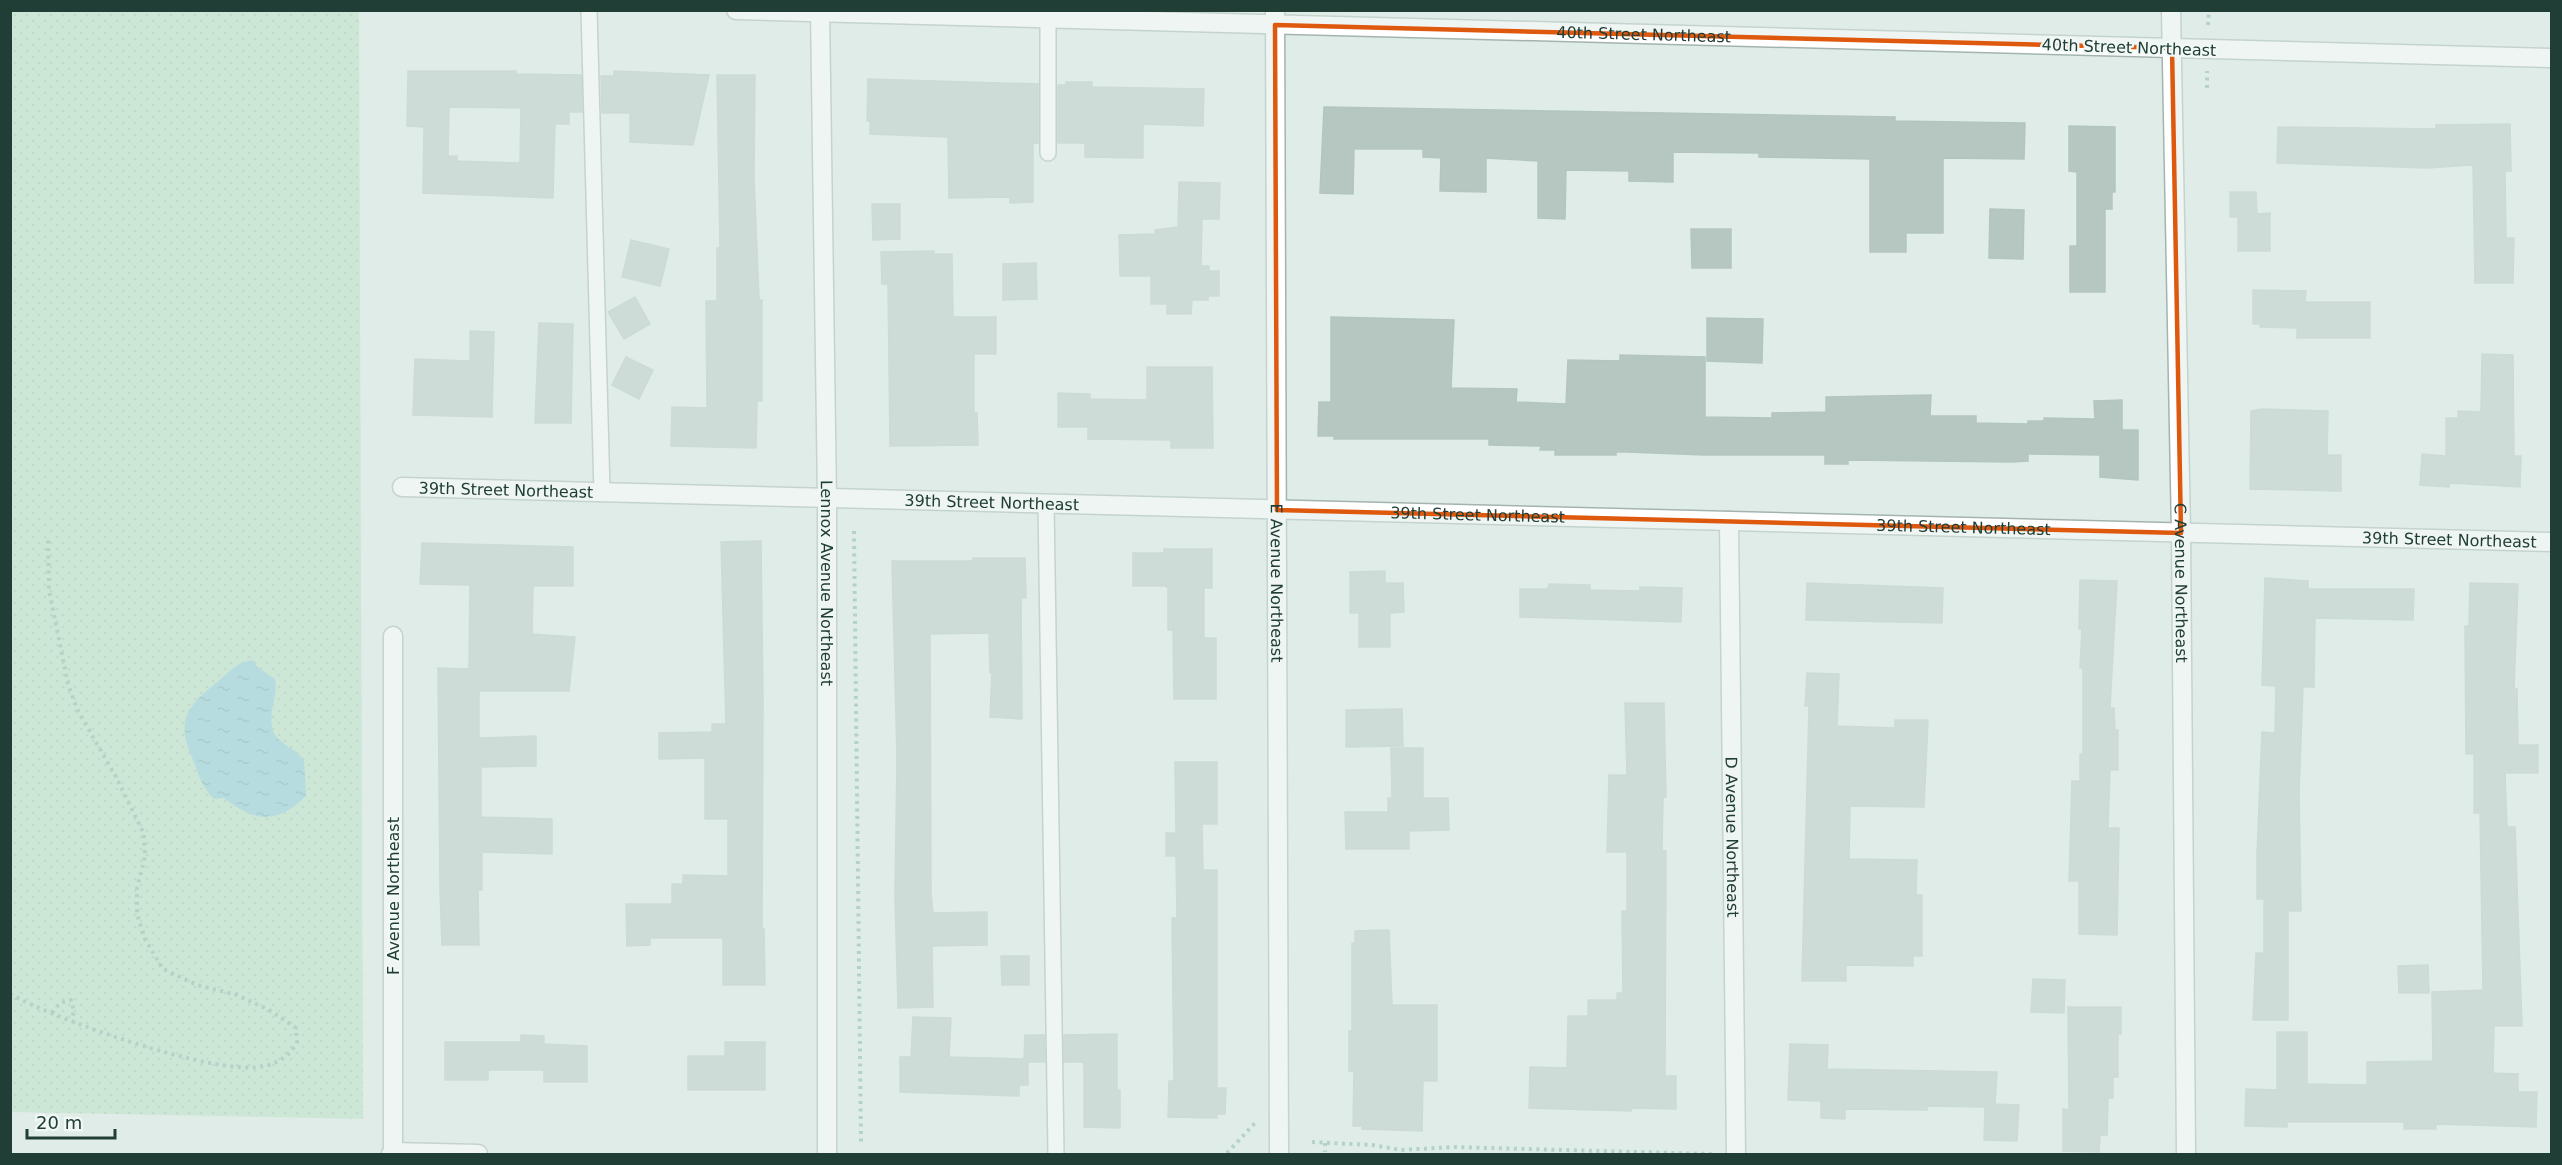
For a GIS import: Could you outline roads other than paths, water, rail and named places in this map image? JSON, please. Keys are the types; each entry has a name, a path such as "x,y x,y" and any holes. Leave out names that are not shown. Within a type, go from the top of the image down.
{"street":[{"name":"40th Street Northeast","path":"736,10 1048,19 1275,17 2172,48 2552,58"},
{"name":"C Avenue Northeast","path":"2171,10 2181,533 2186,1155"},
{"name":"Lennox Avenue Northeast","path":"820,12 827,498 827,1155"},
{"name":"E Avenue Northeast","path":"1275,17 1279,1155"},
{"name":"39th Street Northeast","path":"402,487 2552,542"},
{"name":"D Avenue Northeast","path":"1728,521 1736,1155"},
{"name":"F Avenue Northeast","path":"392,1153 393,636"},
{"path":"392,1153 478,1155"}],"lane":[{"path":"589,10 602,492"},
{"path":"1048,19 1048,153"},
{"path":"1046,504 1056,1155"}],"water":[{"path":"253,660 256,666 275,679 271,722 275,735 304,760 306,796 285,812 275,816 255,816 224,798 214,799 200,778 186,741 186,719 195,702 236,666"}]}
